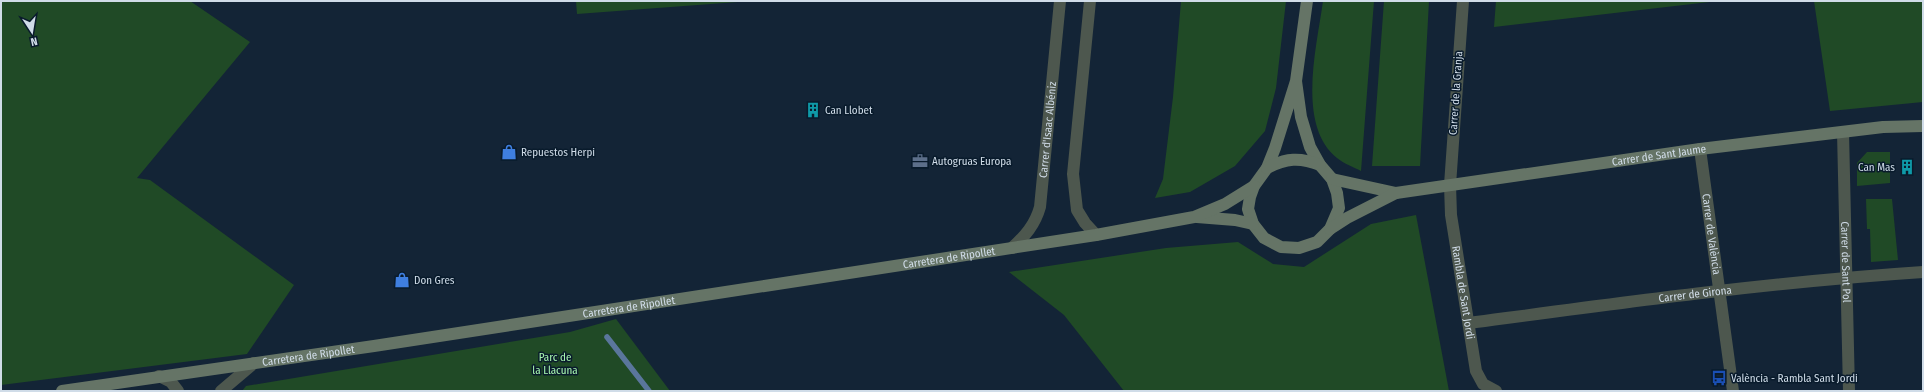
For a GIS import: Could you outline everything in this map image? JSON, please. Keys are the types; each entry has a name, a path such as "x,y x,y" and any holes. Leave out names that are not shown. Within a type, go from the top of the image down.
{"street":[{"name":"Carrer d'Isaac Albéniz","path":"1012,248 1035,223 1040,207 1060,1"},
{"path":"1090,1 1073,174 1077,210 1084,223 1096,235"},
{"path":"1296,81 1301,117 1310,147 1320,165 1332,179 1337,193 1339,208 1330,229 1317,242 1299,248 1281,247 1264,238 1253,224 1248,209 1250,196 1254,186 1267,168 1296,81 1307,1"},
{"name":"Carrer de la Granja","path":"1450,185 1463,1"},
{"name":"Carrer de Sant Jaume","path":"1330,229 1347,218 1396,193 1700,149 1883,127 1923,126"},
{"name":"Carrer de Sant Pol","path":"1843,132 1850,391"},
{"name":"Carrer de València","path":"1700,149 1733,391"},
{"path":"1267,168 1280,161 1295,159 1308,160 1320,165"},
{"name":"Carrer de Sant Jaume","path":"1332,179 1396,193"},
{"name":"Rambla de Sant Jordi","path":"1450,185 1451,215 1476,371 1483,384 1496,391"},
{"name":"Carretera de Ripollet","path":"62,391 1096,235 1194,217 1225,204 1254,186"},
{"name":"Carretera de Ripollet","path":"1194,217 1235,220 1253,224"},
{"name":"Carrer de Girona","path":"1469,323 1719,290 1846,277 1923,272"},
{"path":"221,391 254,363"},
{"path":"159,376 171,382 178,391"}],"green space":[{"path":"1,1 190,1 250,42 137,178 150,180 294,285 247,354 1,385"},
{"path":"576,1 751,1 577,14"},
{"path":"1181,1 1286,1 1276,88 1265,131 1235,166 1190,192 1155,198 1163,179 1173,97"},
{"path":"1323,1 1374,1 1361,171 1337,158 1324,144 1317,126 1313,106 1312,84"},
{"path":"1384,1 1429,1 1420,166 1372,166"},
{"path":"1496,1 1718,1 1494,27"},
{"path":"1814,1 1923,1 1923,102 1830,111"},
{"path":"1867,152 1890,152 1890,183 1857,186 1857,163"},
{"path":"1866,199 1892,199 1898,260 1871,262 1870,229 1867,229"},
{"path":"1416,215 1449,391 1124,391 1064,315 1009,272 1166,248 1238,242 1273,264 1304,267 1371,224"},
{"name":"Parc de la Llacuna","path":"616,319 670,391 242,391 246,386 570,332"}],"waterway":[{"path":"607,337 649,391"}],"place":[{"name":"Can Llobet","path":"813,110"},
{"name":"Repuestos Herpi","path":"509,152"},
{"name":"Autogruas Europa","path":"920,161"},
{"name":"Can Mas","path":"1907,167"},
{"name":"Don Gres","path":"402,280"},
{"name":"València - Rambla Sant Jordi","path":"1719,378"}]}
